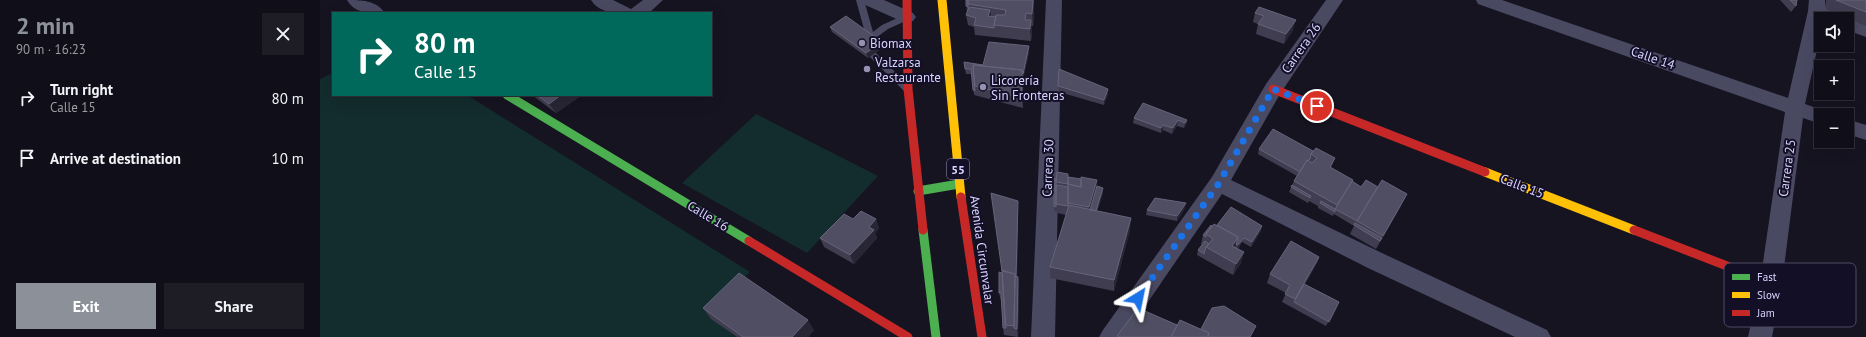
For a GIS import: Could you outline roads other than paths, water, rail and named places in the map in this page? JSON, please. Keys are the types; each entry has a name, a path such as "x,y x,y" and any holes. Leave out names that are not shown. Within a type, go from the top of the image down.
{"main road":[{"path":"907,0 908,89 918,191 936,337"},
{"name":"Avenida Circunvalar","path":"942,0 959,184 982,337"},
{"name":"Calle 15","path":"1273,89 1724,265"},
{"name":"Calle 16","path":"514,96 908,337"},
{"path":"918,191 959,184"}],"street":[{"path":"355,0 374,12"},
{"path":"599,0 623,12"},
{"path":"638,12 655,0"},
{"path":"869,0 907,17"},
{"name":"Carrera 30","path":"1043,337 1054,0"},
{"name":"Carrera 26","path":"1111,337 1219,183 1273,89 1335,0"},
{"name":"Calle 14","path":"1484,0 1814,115"},
{"path":"1817,6 1826,12"},
{"name":"Carrera 25","path":"1774,263 1795,108 1817,6"},
{"path":"1854,26 1866,31"},
{"path":"1854,128 1866,132"},
{"path":"1219,183 1376,261 1539,337"},
{"name":"Carrera 25","path":"1760,337 1762,327"}],"lane":[{"path":"860,0 870,38 885,27 907,17"},
{"path":"873,54 908,89"}],"place":[{"name":"Biomax","path":"862,43"},
{"name":"Valzarsa Restaurante","path":"867,69"},
{"name":"Licorería Sin Fronteras","path":"983,87"}]}
